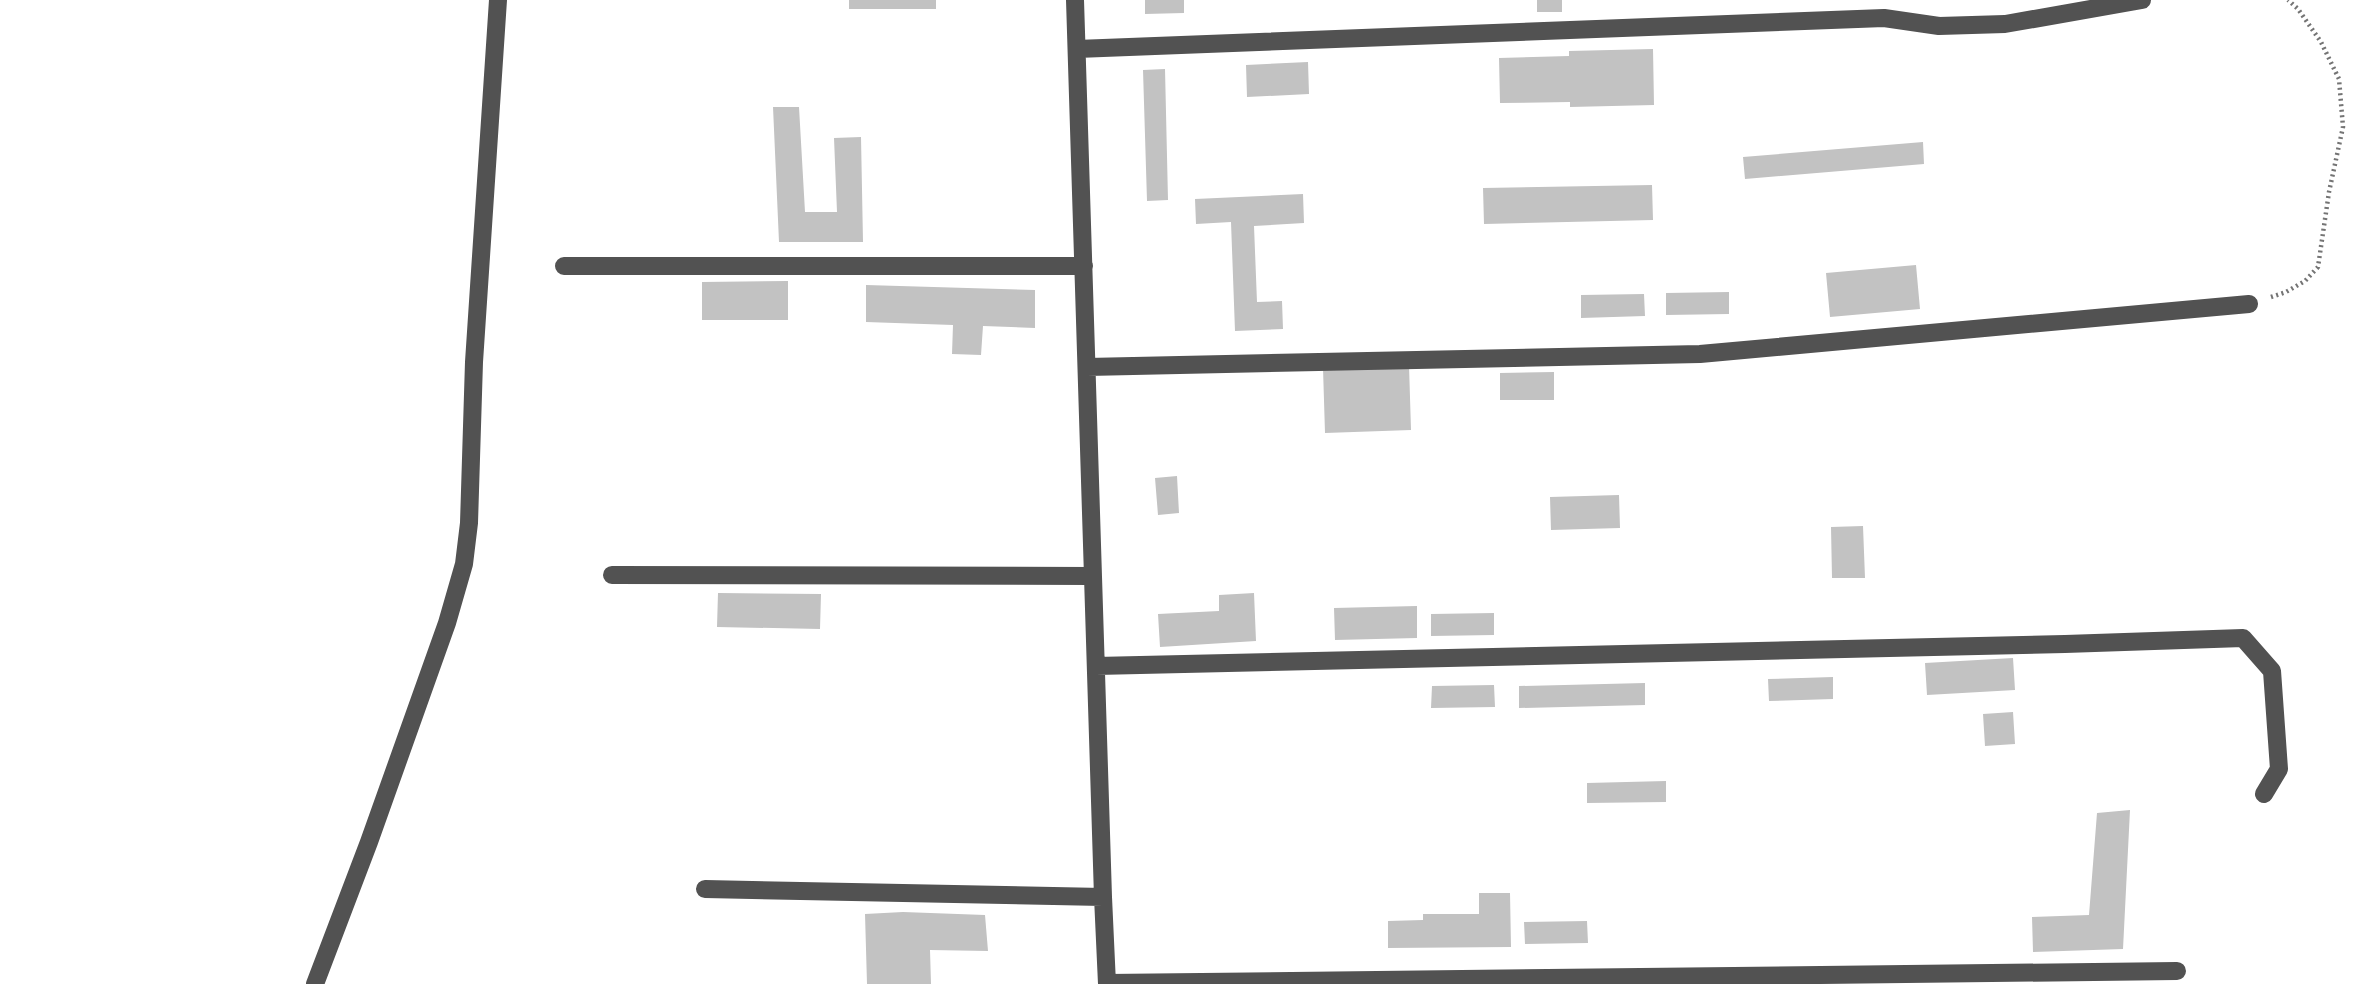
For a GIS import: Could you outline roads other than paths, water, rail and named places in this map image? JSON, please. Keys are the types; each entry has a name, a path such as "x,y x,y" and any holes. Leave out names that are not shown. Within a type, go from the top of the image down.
{"street":[{"path":"315,984 379,816 447,623 464,564 469,523 474,362 498,0"},
{"path":"1075,0 1107,983 2176,971"},
{"path":"1077,49 1884,18 1939,26 2005,24 2142,0"},
{"path":"564,266 1084,266"},
{"path":"1087,367 1700,354 2249,304"},
{"path":"612,575 1093,576"},
{"path":"1096,666 2243,638 2272,671 2279,769 2263,794"},
{"path":"705,889 1103,897"}]}
